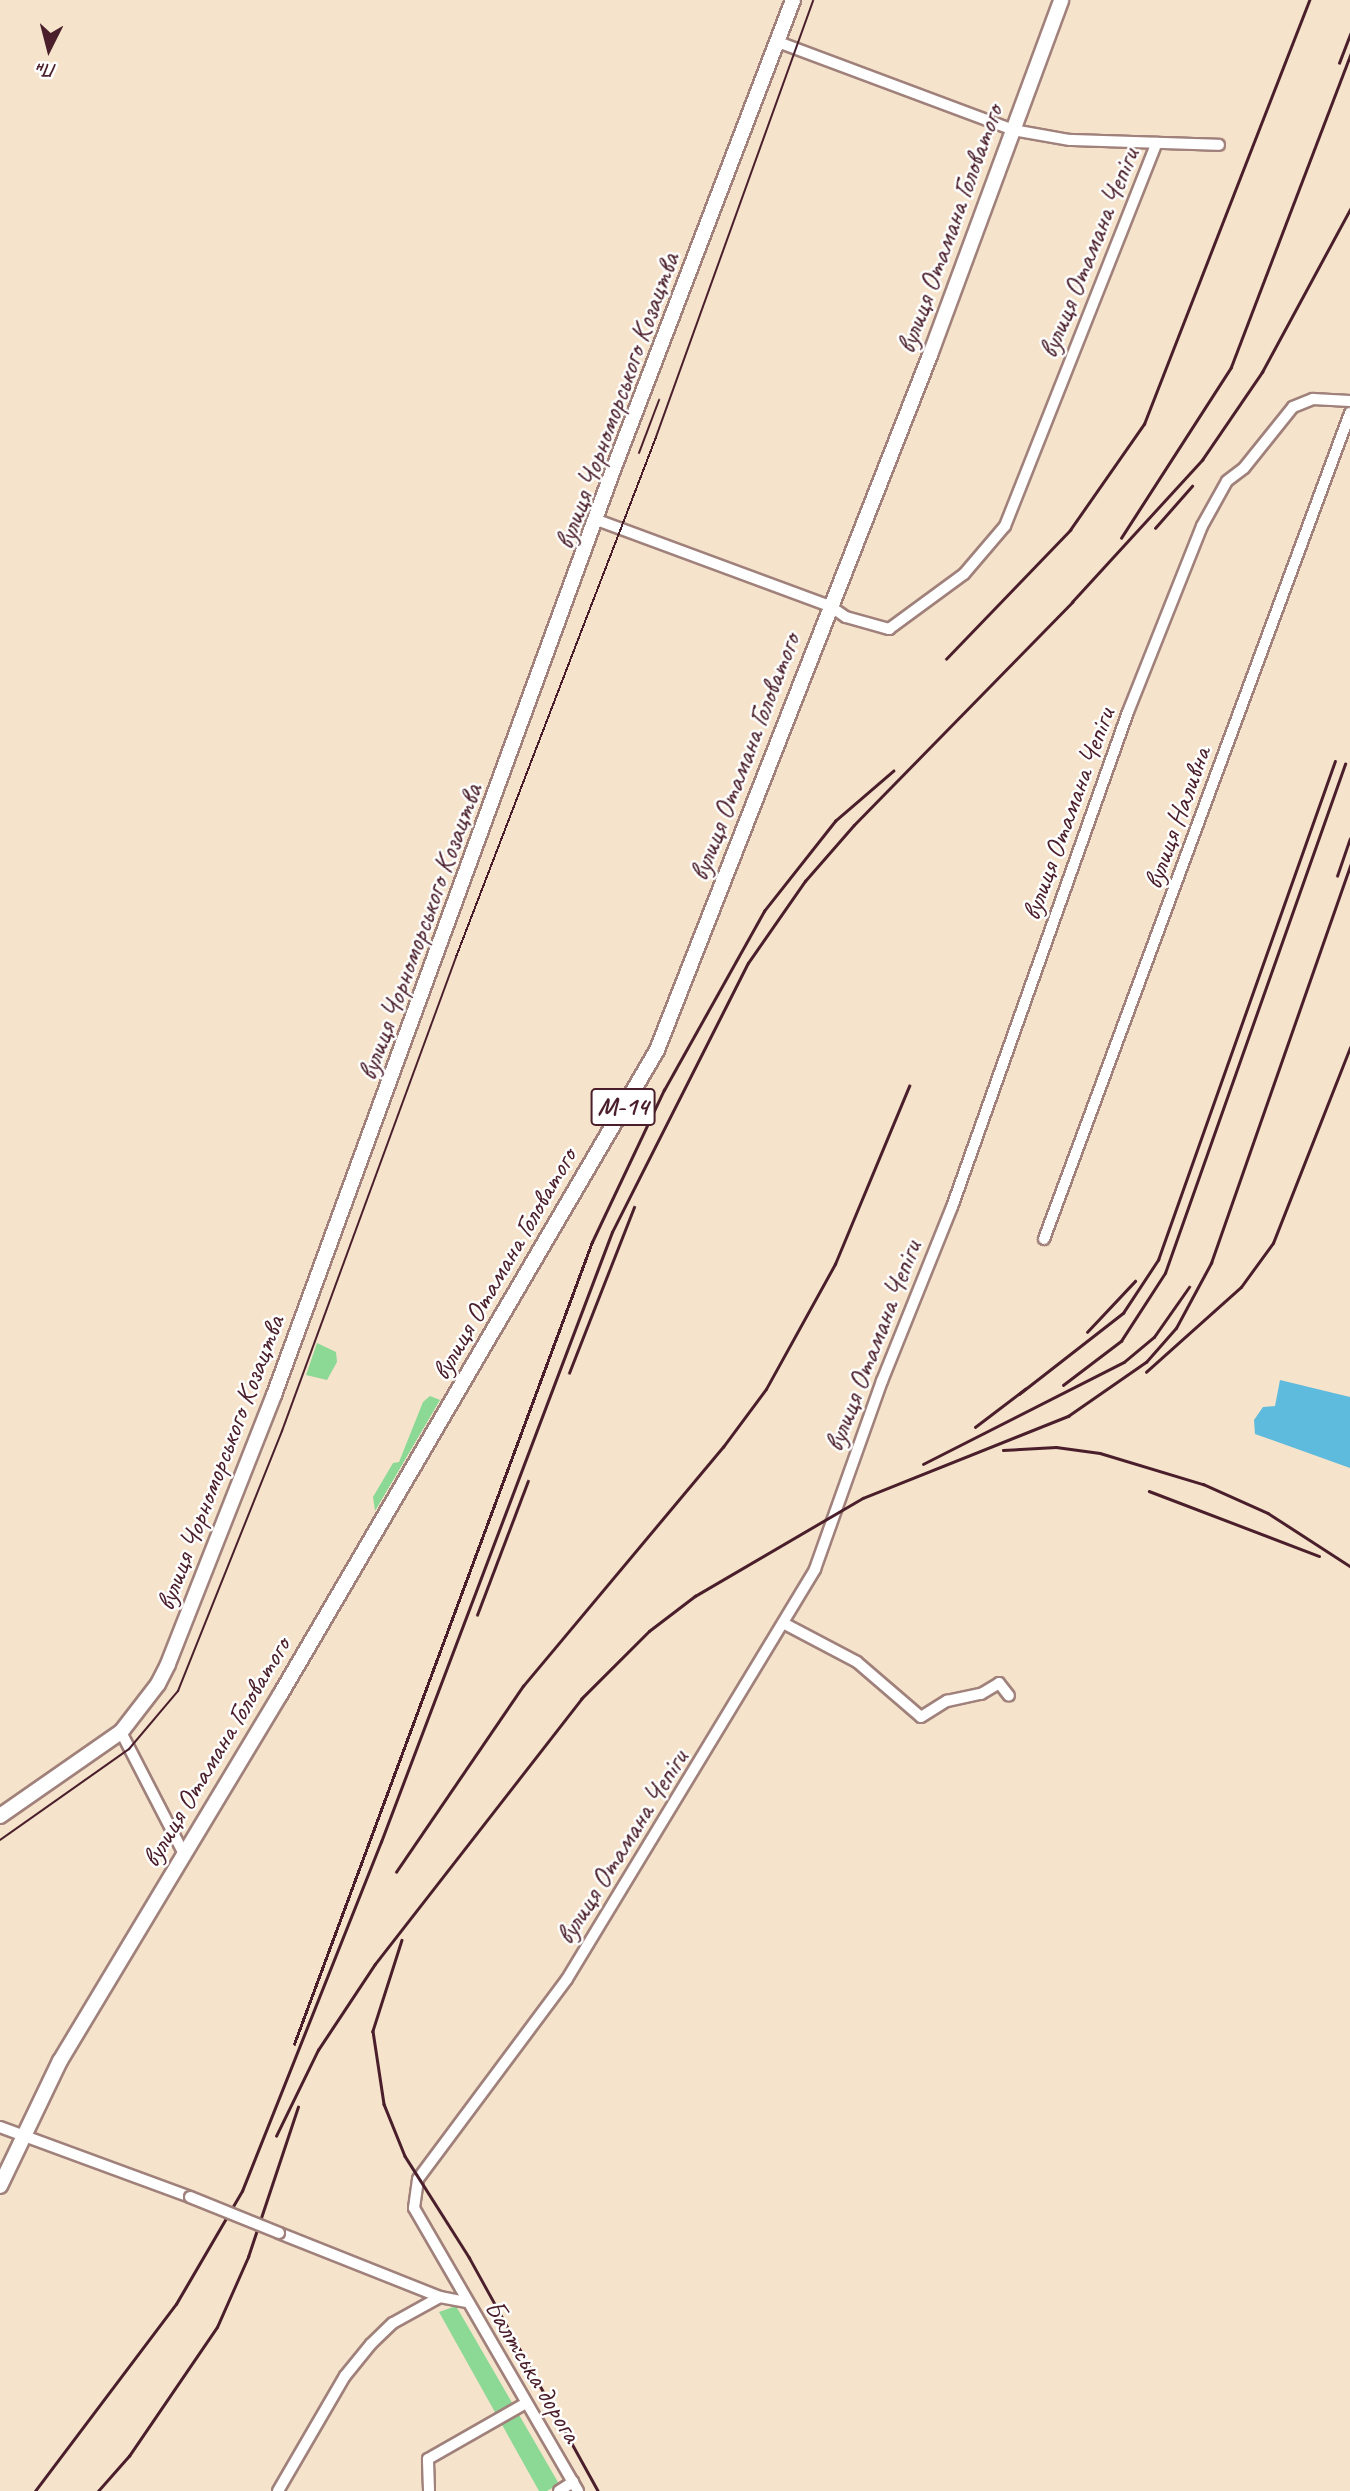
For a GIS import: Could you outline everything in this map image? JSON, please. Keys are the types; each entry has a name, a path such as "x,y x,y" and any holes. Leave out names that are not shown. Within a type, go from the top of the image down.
{"main road":[{"name":"вулиця Чорноморського Козацтва","path":"0,1816 121,1732 158,1684 167,1664 265,1419 597,520 793,0"},
{"name":"вулиця Отамана Головатого","path":"0,2186 22,2135 60,2061 183,1852 280,1695 657,1050 1061,0"}],"street":[{"path":"778,42 1013,130 1070,140 1219,145"},
{"name":"вулиця Отамана Чепіги","path":"830,606 846,617 889,629 964,574 998,539 1157,143"},
{"name":"вулиця Отамана Чепіги","path":"466,2302 414,2208 418,2179 567,1979 785,1624 815,1569 882,1381 952,1207 1128,712 1202,526 1227,481 1244,468 1293,407 1306,400 1350,401"},
{"name":"вулиця Наливна","path":"1044,1238 1350,414"},
{"path":"597,520 830,606"},
{"path":"785,1624 858,1662 921,1717 947,1701 981,1694 999,1683 1009,1696"},
{"path":"121,1732 183,1852"},
{"name":"Балтська дорога","path":"0,2127 190,2197 440,2297 466,2302 575,2487"},
{"path":"278,2491 345,2376 371,2344 393,2323 440,2297"},
{"path":"429,2490 428,2459 526,2403"},
{"path":"559,2491 575,2487"}],"green space":[{"path":"317,1343 336,1352 337,1362 327,1380 306,1375"},
{"path":"430,1396 440,1400 375,1511 373,1497 393,1463 399,1462 423,1402"},
{"path":"456,2306 559,2484 547,2491 539,2491 439,2312"}],"water":[{"path":"1280,1380 1350,1397 1350,1468 1255,1434 1254,1420 1263,1407 1275,1406"}],"tram line":[{"path":"0,1840 129,1749 178,1691 282,1431 456,957 656,437 813,0"},
{"path":"639,453 659,400"}],"railway":[{"path":"946,659 1070,530 1144,424 1309,0"},
{"path":"1339,63 1350,34"},
{"path":"1121,538 1231,367 1350,55"},
{"path":"35,2491 176,2304 242,2191 381,1842 612,1232 748,963 805,881 854,825 1072,602 1202,460 1262,372 1350,209"},
{"path":"1155,528 1192,486"},
{"path":"1019,1394 1123,1313 1158,1260 1335,761"},
{"path":"1063,1385 1121,1341 1165,1273 1345,764"},
{"path":"294,2044 592,1242 664,1090 764,911 835,821 893,771"},
{"path":"1337,876 1350,839"},
{"path":"276,2136 318,2050 375,1964 581,1699 649,1631 695,1596 863,1498 1068,1416 1146,1362 1176,1328 1211,1263 1350,866"},
{"path":"1146,1372 1241,1287 1273,1243 1350,1048"},
{"path":"396,1872 523,1686 723,1447 766,1389 835,1264 909,1086"},
{"path":"569,1373 634,1207"},
{"path":"1087,1332 1135,1281"},
{"path":"923,1464 1124,1362 1154,1337 1189,1287"},
{"path":"975,1427 1025,1389"},
{"path":"1003,1450 1056,1447 1100,1453 1203,1484 1268,1513 1350,1566"},
{"path":"477,1615 528,1481"},
{"path":"1149,1491 1319,1556"},
{"path":"402,1940 373,2031 384,2104 405,2156 469,2257 598,2491"},
{"path":"98,2491 129,2456 217,2327 248,2257 298,2107"}]}
